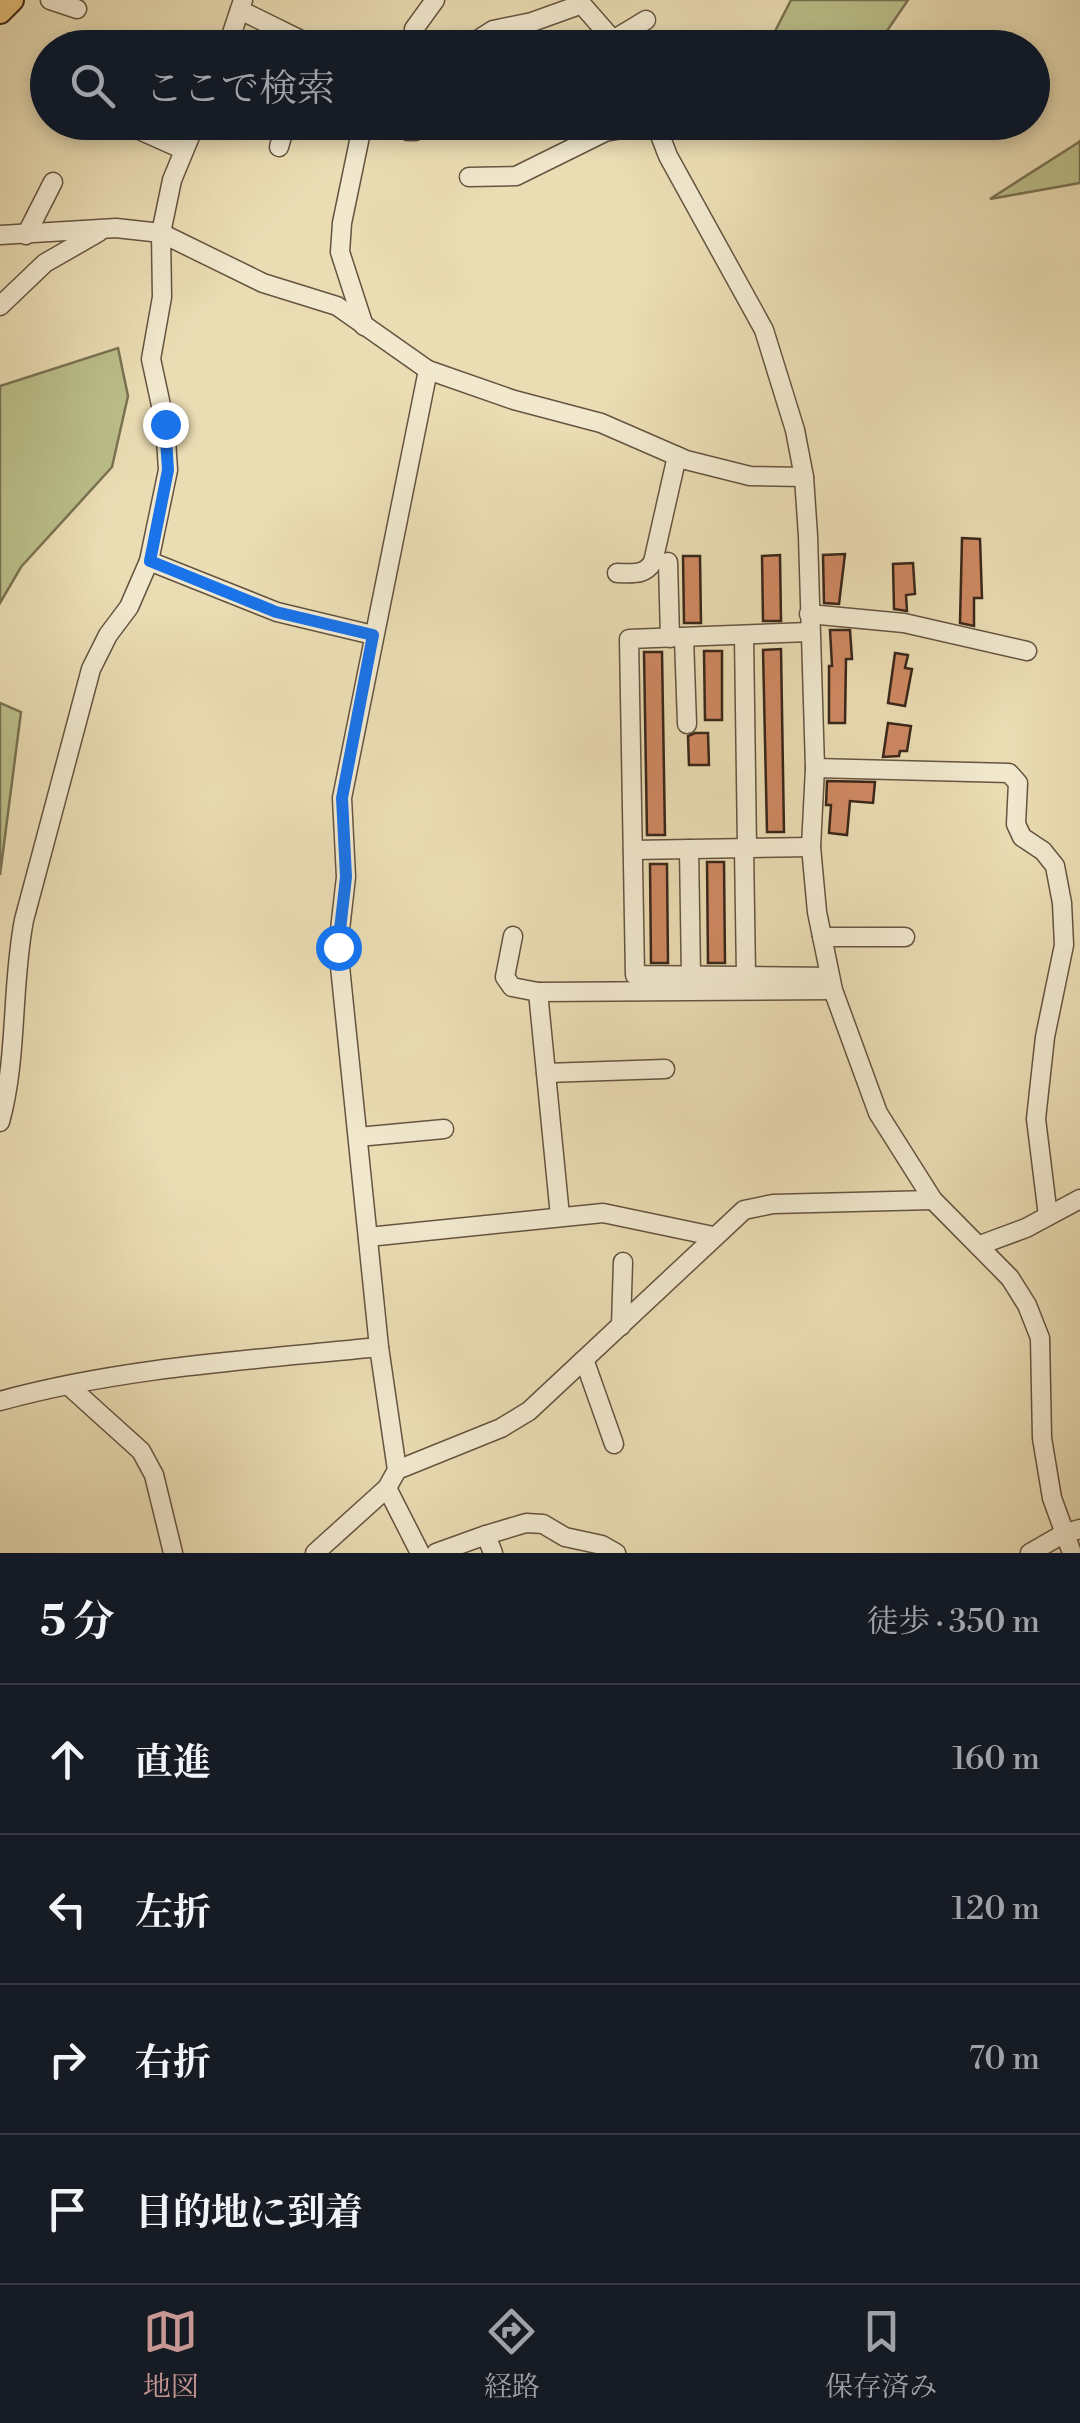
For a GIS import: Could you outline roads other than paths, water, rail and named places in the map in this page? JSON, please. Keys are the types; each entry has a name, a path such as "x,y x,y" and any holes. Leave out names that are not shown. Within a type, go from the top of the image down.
{"street":[{"path":"50,0 77,10"},
{"path":"414,30 435,0"},
{"path":"493,30 532,22 580,2 604,30"},
{"path":"234,30 242,5 284,30"},
{"path":"634,30 646,20"},
{"path":"162,140 184,150"},
{"path":"0,1122 10,1082 18,949 60,785 91,669 108,635 129,607 150,561 168,470 165,424 151,359 162,297 161,233 172,180 188,140"},
{"path":"279,147 281,140"},
{"path":"360,140 342,223 340,252 364,326"},
{"path":"469,177 516,176 588,140"},
{"path":"662,140 764,330 778,366 804,478 815,768 811,847 831,983 878,1113 933,1200 980,1244 1028,1304 1040,1338 1042,1438 1052,1498 1072,1532 1072,1553"},
{"path":"26,235 52,182"},
{"path":"0,236 103,229 161,233 263,283 336,306 428,370 514,400 601,424 677,456 750,476 804,478"},
{"path":"0,306 46,263 103,229"},
{"path":"315,1553 387,1488 396,1470 379,1347 338,947 346,877 342,798 428,370"},
{"path":"617,573 640,574 648,571 653,562 677,456"},
{"path":"150,561 276,612 373,635"},
{"path":"668,562 687,724"},
{"path":"831,983 746,976 635,976 628,639 744,636 809,623 904,623 1027,651"},
{"path":"744,636 746,976"},
{"path":"815,768 1009,774 1018,783 1016,824 1022,837 1043,851 1055,866 1062,903 1064,945 1045,1037 1036,1119 1048,1216"},
{"path":"633,850 811,847"},
{"path":"689,849 691,976"},
{"path":"513,936 505,977 512,987 538,992 831,983"},
{"path":"822,937 905,938"},
{"path":"538,992 560,1216"},
{"path":"546,1073 664,1069"},
{"path":"358,1137 444,1129"},
{"path":"396,1470 501,1428 529,1411 744,1210 773,1204 933,1200"},
{"path":"980,1244 1080,1200"},
{"path":"368,1237 603,1214 713,1236"},
{"path":"621,1326 623,1262"},
{"path":"0,1401 140,1373 379,1347"},
{"path":"585,1362 614,1444"},
{"path":"69,1386 141,1451 154,1475 173,1553"},
{"path":"387,1488 420,1553"},
{"path":"436,1553 526,1523 544,1524 565,1537 602,1545 616,1553"},
{"path":"1030,1553 1072,1532"},
{"path":"486,1534 492,1553"}]}
